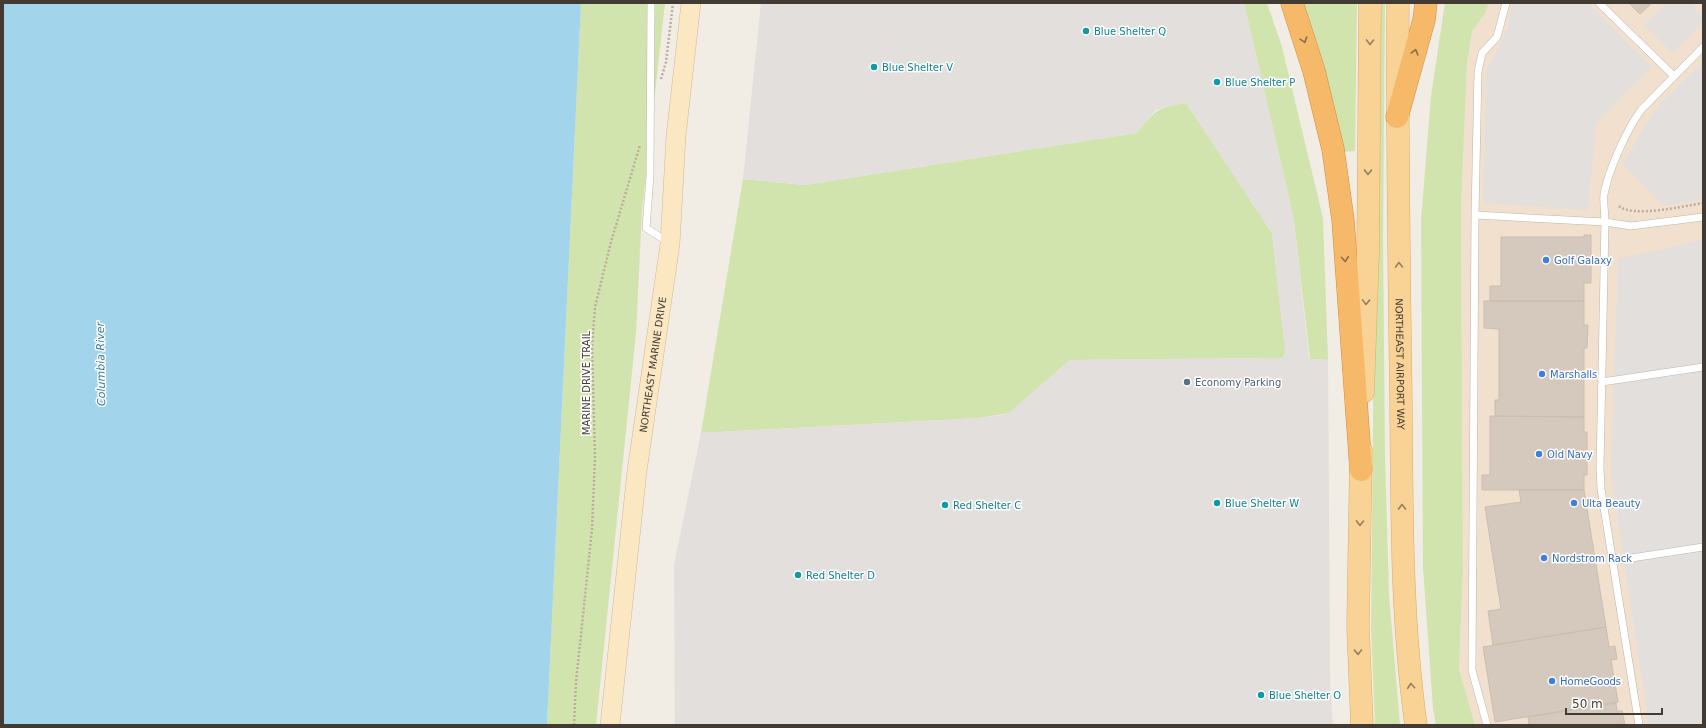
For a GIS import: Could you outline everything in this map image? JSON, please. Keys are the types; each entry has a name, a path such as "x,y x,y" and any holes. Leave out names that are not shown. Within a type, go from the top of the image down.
{"highway":[{"path":"1292,3 1314,71 1333,149 1343,220 1361,470"},
{"path":"1397,117 1424,20 1426,3"}],"main road":[{"name":"NORTHEAST MARINE DRIVE","path":"610,725 612,690 637,471 670,244 676,136 691,3"},
{"path":"1362,725 1358,627 1361,470 1368,254 1370,3"},
{"name":"NORTHEAST AIRPORT WAY","path":"1398,3 1397,117 1403,553 1409,657 1416,725"}],"lane":[{"path":"651,3 650,176 646,228 670,244"},
{"path":"1487,725 1472,670 1475,215 1478,72 1482,53 1497,37 1506,3"},
{"path":"1599,3 1674,76"},
{"path":"1639,725 1605,522 1600,467 1605,222 1604,195 1623,142 1634,120 1641,110 1703,47"},
{"path":"1475,215 1605,222 1631,226 1703,217"},
{"path":"1602,382 1703,367"},
{"path":"1612,561 1703,547"}],"path":[{"path":"660,82 666,62 673,3"},
{"name":"MARINE DRIVE TRAIL","path":"574,725 576,682 592,529 595,457 592,346 595,307 611,242 642,139"},
{"path":"1619,206 1622,209 1627,210 1650,211 1703,203"}],"shaded area":[{"name":"Economy Parking","path":"761,3 1244,3 1294,220 1309,359 1328,360 1330,683 1333,725 675,725 674,565 701,433 996,416 1009,413 1070,360 1283,358 1285,350 1272,233 1186,103 1156,110 1136,133 805,185 743,179"},
{"path":"1489,3 1703,3 1703,725 1475,725 1459,669 1463,572 1461,209 1467,63 1472,32 1485,13"},
{"path":"1512,3 1588,3 1652,67 1596,124 1588,210 1483,203 1486,72 1508,28"},
{"path":"1667,3 1693,3 1697,12 1703,17 1703,22 1673,53 1644,25"},
{"path":"1703,62 1703,200 1663,206 1623,165 1642,130 1661,103"},
{"path":"1703,240 1703,725 1649,725 1611,474 1618,259"}],"green space":[{"path":"581,3 665,3 642,210 636,333 596,725 547,725"},
{"path":"1244,3 1267,3 1282,47 1323,218 1328,360 1310,359 1294,220"},
{"path":"1303,3 1357,3 1355,151 1341,152 1336,126"},
{"path":"1377,3 1385,3 1383,236 1385,456 1389,595 1400,725 1375,725 1371,630"},
{"path":"1445,3 1489,3 1485,13 1472,32 1467,63 1461,209 1463,572 1459,669 1475,725 1436,725 1433,708 1423,567 1421,221 1431,96"},
{"path":"1186,103 1272,233 1285,350 1283,358 1070,360 1009,413 979,418 701,433 743,179 805,185 1136,133 1157,111"}],"water":[{"name":"Columbia River","path":"3,3 581,3 547,725 3,725"}],"building":[{"path":"1629,3 1652,3 1640,14"},
{"name":"Golf Galaxy","path":"1584,235 1591,235 1591,283 1584,283 1584,301 1490,301 1490,286 1501,286 1501,237 1584,237"},
{"name":"Marshalls","path":"1484,301 1584,301 1584,325 1588,325 1587,348 1584,348 1584,417 1495,416 1495,400 1499,400 1499,329 1484,328"},
{"name":"Old Navy","path":"1490,416 1584,417 1584,432 1587,432 1587,475 1584,475 1584,490 1482,490 1482,475 1490,475"},
{"name":"Nordstrom Rack","path":"1519,490 1584,490 1606,627 1493,645 1488,611 1501,609 1485,507 1521,502"},
{"name":"HomeGoods","path":"1606,627 1609,647 1615,646 1617,659 1611,660 1618,702 1495,722 1483,647"},
{"path":"1616,703 1617,711 1622,711 1625,725 1529,724 1528,717"}],"place":[{"name":"Blue Shelter Q","path":"1086,31"},
{"name":"Blue Shelter V","path":"874,67"},
{"name":"Blue Shelter P","path":"1217,82"},
{"name":"Golf Galaxy","path":"1546,260"},
{"name":"Marshalls","path":"1542,374"},
{"name":"Economy Parking","path":"1187,382"},
{"name":"Old Navy","path":"1539,454"},
{"name":"Blue Shelter W","path":"1217,503"},
{"name":"Ulta Beauty","path":"1574,503"},
{"name":"Red Shelter C","path":"945,505"},
{"name":"Nordstrom Rack","path":"1544,558"},
{"name":"Red Shelter D","path":"798,575"},
{"name":"HomeGoods","path":"1552,681"},
{"name":"Blue Shelter O","path":"1261,695"}]}
